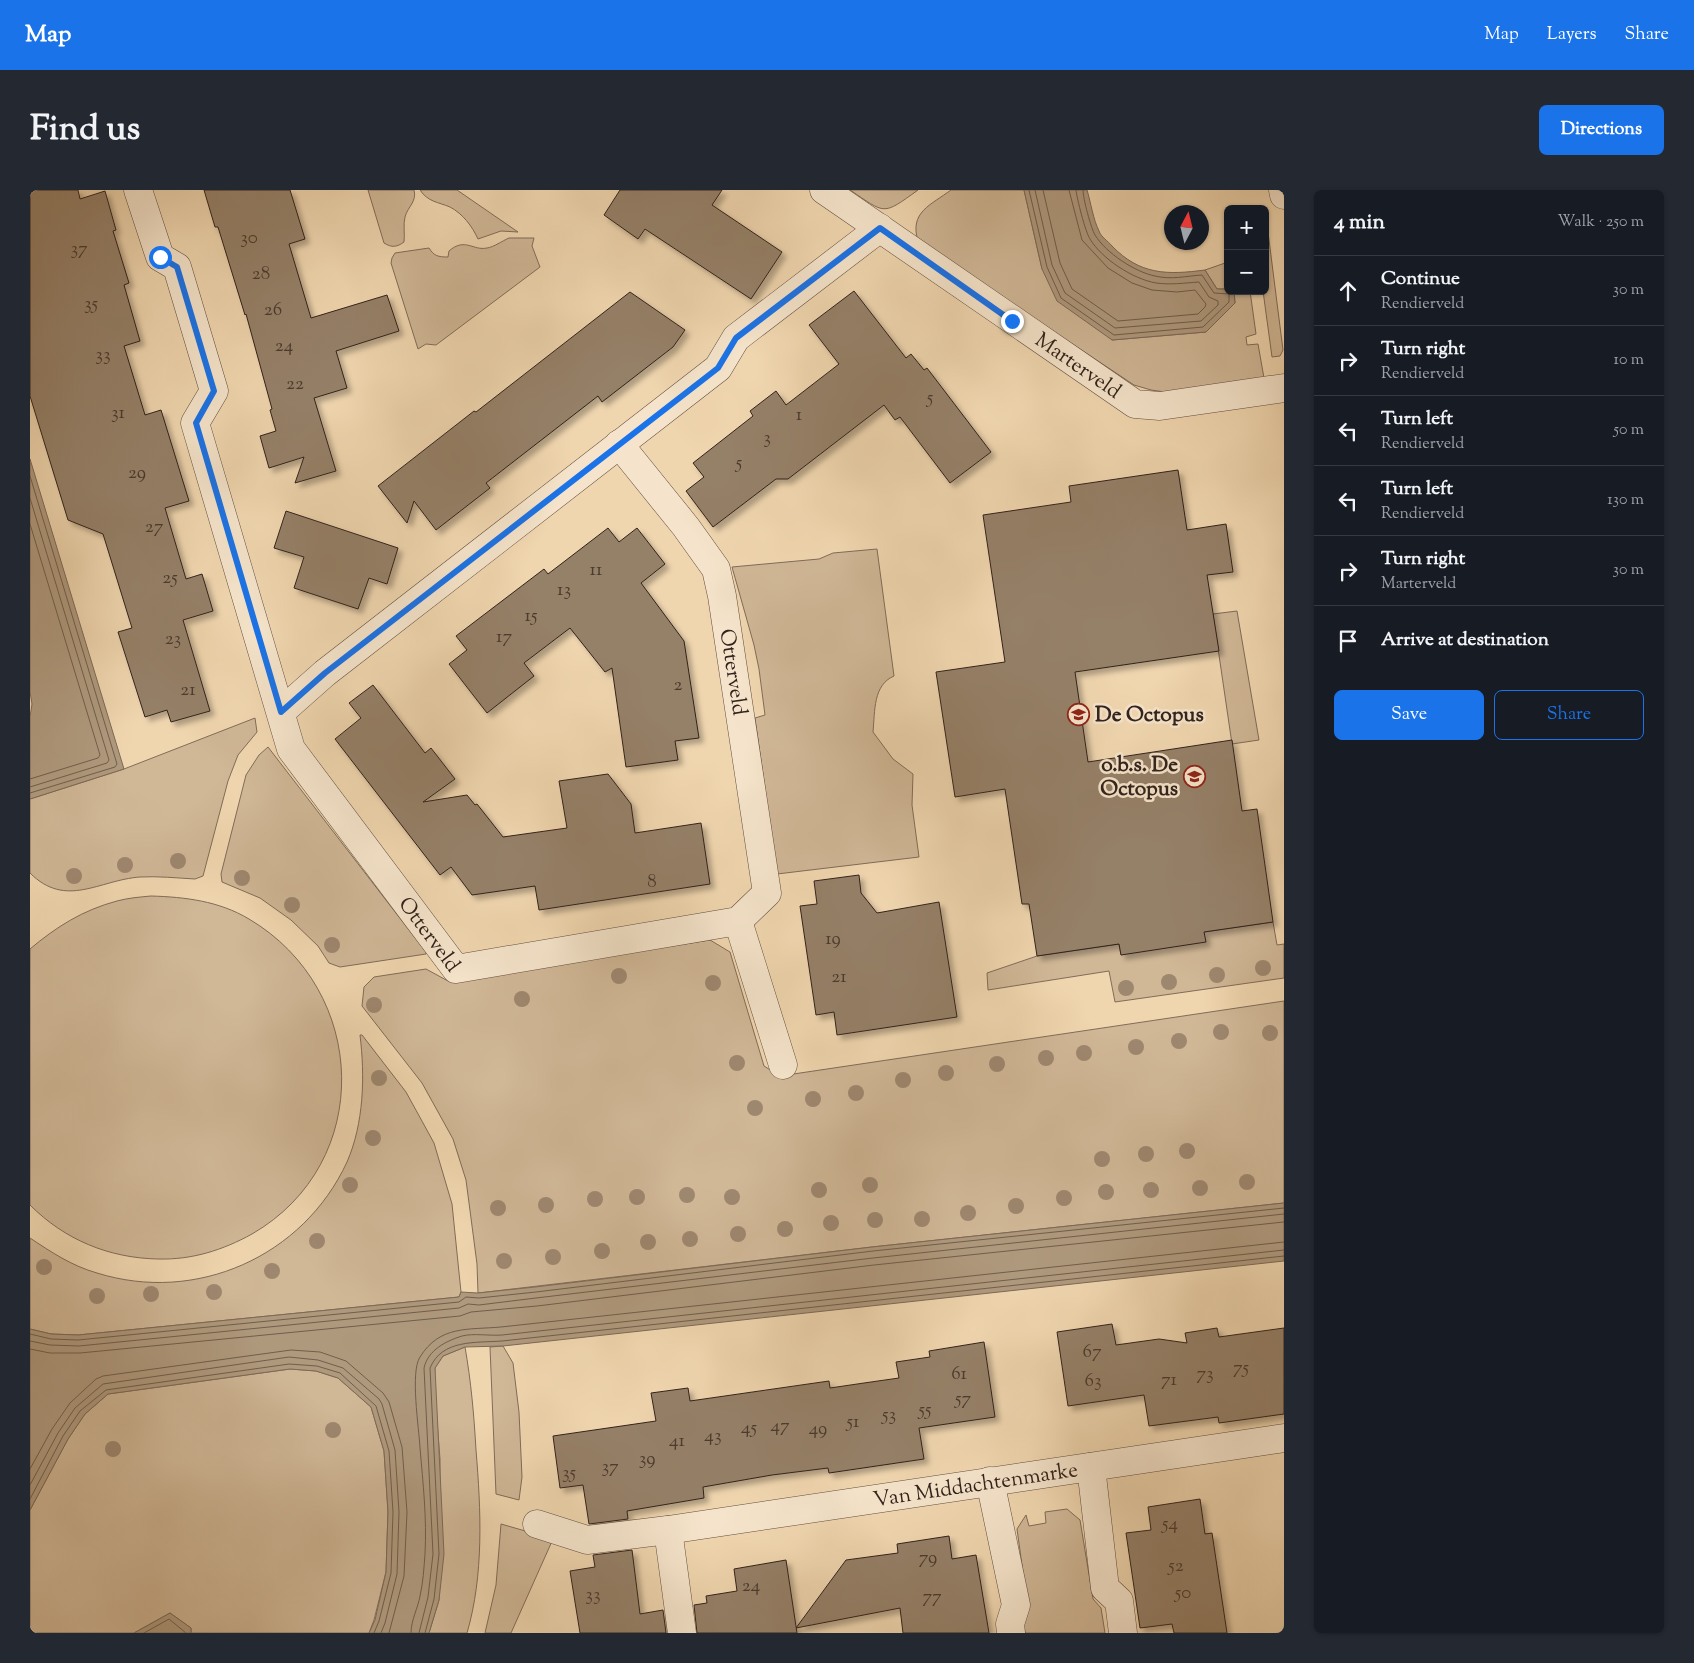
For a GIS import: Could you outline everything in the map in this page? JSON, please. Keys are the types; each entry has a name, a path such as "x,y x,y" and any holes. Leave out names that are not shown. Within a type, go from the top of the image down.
{"street":[{"path":"138,190 160,257 177,267 214,391 196,423 281,712 325,673 718,368 736,338 880,228"},
{"name":"Marterveld","path":"824,190 1135,404 1160,406 1284,388"},
{"path":"1284,190 1284,195"},
{"name":"Otterveld","path":"281,712 291,749 456,968 738,921 767,893 722,596 716,569 686,527 619,444"},
{"path":"738,921 782,1065"},
{"name":"Van Middachtenmarke","path":"537,1524 587,1540 668,1530 1284,1438"},
{"path":"1091,1467 1106,1588 1119,1601 1123,1633"},
{"path":"990,1481 1016,1604 1010,1624 1011,1633"},
{"path":"668,1530 682,1633"}],"shaded area":[{"path":"368,190 414,190 413,201 405,217 404,242 401,244 390,246 384,243"},
{"path":"420,190 457,190 518,232 501,231 478,239 470,225 459,213 430,199"},
{"path":"850,190 918,190 890,208 884,209 871,204"},
{"path":"951,190 1024,190 1042,269 1112,340 1206,332 1235,303 1234,295 1251,295 1256,334 1246,337 1247,345 1258,344 1264,378 1172,393 1134,385 918,241 916,231 919,216 929,205"},
{"path":"509,238 534,238 532,246 540,267 436,345 426,344 418,349 391,263 395,253 429,248 437,256 448,257 449,251 460,245 487,248"},
{"path":"1269,240 1283,350 1280,356 1272,357 1264,295 1269,295"},
{"path":"1224,263 1224,289 1217,289 1205,270"},
{"path":"877,549 894,676 882,686 876,699 873,732 893,759 913,774 912,805 919,857 777,874 755,718 765,715 759,669 732,567 819,559 833,553"},
{"path":"1237,611 1259,740 1232,744 1213,614"},
{"path":"255,718 257,732 238,755 228,781 203,876 195,879 140,877 83,890 70,891 43,884 30,873 30,799 124,769"},
{"path":"268,747 426,954 340,967 329,963 318,946 291,920 260,898 222,882 221,874 246,775 259,755"},
{"path":"151,896 202,901 226,908 249,919 289,950 317,988 335,1031 342,1076 337,1122 320,1165 292,1203 252,1234 241,1240 207,1253 171,1259 140,1258 122,1255 89,1245 58,1228 30,1205 30,949 50,933 81,914 121,900"},
{"path":"1273,922 1277,945 1284,944 1284,978 1115,1002 1109,971 988,990 987,973 1037,956 1119,944 1121,955 1204,932"},
{"path":"710,940 730,952 764,1066 780,1076 1284,1001 1284,1203 872,1247 478,1293 477,1264 466,1180 453,1139 422,1083 362,1006 364,987 374,977 426,969 448,981"},
{"path":"360,1035 362,1035 406,1092 434,1143 452,1204 461,1292 459,1297 78,1335 51,1334 30,1329 30,1238 70,1263 97,1273 134,1281 172,1282 208,1277 243,1265 275,1247 303,1224 328,1195 347,1162 353,1147 360,1115 363,1083"},
{"path":"503,1346 513,1363 519,1412 522,1477 519,1500 496,1494 490,1347"},
{"path":"465,1347 473,1411 479,1496 479,1565 467,1633 429,1633 439,1600 440,1459 434,1384 435,1368 443,1356"},
{"path":"290,1369 316,1371 338,1378 371,1407 384,1451 388,1512 386,1572 369,1633 191,1633 191,1628 170,1613 134,1633 30,1633 30,1510 68,1439 85,1414 108,1394"},
{"path":"1067,1509 1080,1520 1093,1599 1101,1608 1105,1633 1025,1633 1022,1618 1028,1608 1017,1529 1026,1515 1029,1526 1046,1523 1045,1512"},
{"path":"501,1524 553,1539 511,1633 485,1633 496,1585"}],"water":[{"path":"1024,190 1087,190 1100,233 1122,256 1144,268 1155,271 1205,270 1217,289 1224,289 1224,295 1234,295 1235,303 1206,332 1112,340 1057,301 1042,269"},
{"path":"30,459 124,769 30,799 30,717 32,704 30,692"},
{"path":"1284,1203 1284,1261 503,1346 465,1347 443,1356 435,1368 444,1554 439,1600 429,1633 369,1633 375,1620 386,1572 388,1512 384,1451 371,1407 338,1378 316,1371 290,1369 108,1394 85,1414 68,1439 30,1510 30,1329 51,1334 78,1335 459,1297 461,1292 478,1293 535,1287 872,1247"},
{"path":"170,1613 191,1628 191,1633 134,1633"}],"building":[{"path":"30,190 78,190 80,199 105,191 116,230 113,231 129,283 124,285 140,341 124,346 145,415 161,410 189,501 165,508 186,579 202,574 213,611 183,620 210,711 171,722 167,710 145,717 118,632 132,628 103,534 68,520 30,396"},
{"path":"204,190 290,190 305,239 289,244 311,318 387,295 399,331 336,351 347,388 314,398 336,471 295,483 304,457 269,468 260,436 276,431 270,410 272,409 246,314"},
{"path":"620,190 722,190 712,205 782,252 751,299 645,229 638,239 604,215"},
{"path":"854,291 906,358 911,354 924,370 927,368 991,452 950,483 900,417 895,420 884,405 788,479 776,479 713,527 686,491 704,477 693,463 753,416 750,411 776,391 786,405 839,364 809,325"},
{"path":"630,292 685,330 673,347 602,402 598,396 486,483 490,488 436,530 414,501 407,523 378,486"},
{"path":"1178,470 1187,530 1226,524 1233,572 1207,575 1219,651 1075,672 1088,762 1232,740 1242,811 1257,809 1273,922 1204,932 1206,942 1121,955 1119,944 1037,956 1029,904 1022,904 1005,789 955,797 936,672 1005,662 983,515 1071,502 1069,486"},
{"path":"286,511 398,548 387,584 369,578 358,609 294,588 304,557 274,548"},
{"path":"608,528 619,542 637,528 665,564 641,583 684,641 699,738 675,741 678,760 626,767 612,668 605,672 570,628 524,663 534,676 487,713 449,664 467,650 456,636 544,569 548,574"},
{"path":"373,685 425,753 431,748 455,779 423,802 467,795 475,805 477,804 503,837 567,828 559,781 608,774 631,804 635,833 701,823 710,884 539,910 535,886 472,895 451,867 440,875 335,739 361,718 349,703"},
{"path":"859,875 861,893 877,913 939,902 957,1017 837,1035 834,1012 816,1015 800,906 817,904 814,881"},
{"path":"1112,1324 1116,1345 1159,1339 1187,1343 1185,1333 1217,1328 1219,1337 1284,1328 1284,1414 1219,1423 1218,1417 1149,1426 1144,1395 1068,1406 1057,1332"},
{"path":"984,1342 995,1417 919,1428 924,1459 829,1473 828,1468 772,1475 703,1487 704,1498 627,1511 628,1519 589,1524 583,1485 560,1488 553,1436 656,1421 651,1393 688,1388 690,1401 829,1381 830,1388 899,1378 896,1362 930,1357 929,1351"},
{"path":"1200,1499 1205,1534 1212,1533 1227,1633 1174,1633 1172,1624 1140,1628 1126,1533 1151,1530 1148,1507"},
{"path":"949,1536 952,1559 976,1555 989,1633 903,1633 900,1608 796,1628 846,1560 898,1553 897,1544"},
{"path":"632,1550 640,1614 663,1610 666,1633 580,1633 570,1571 595,1567 593,1555"},
{"path":"786,1560 797,1633 697,1633 694,1605 707,1603 706,1596 737,1591 734,1569"}],"place":[{"name":"De Octopus","path":"1079,714"},
{"name":"o.b.s. De Octopus","path":"1194,776"}],"route":[{"path":"160,257 177,267 214,391 196,423 281,712 325,673 718,368 736,338 786,302 880,228 1012,321"}]}
